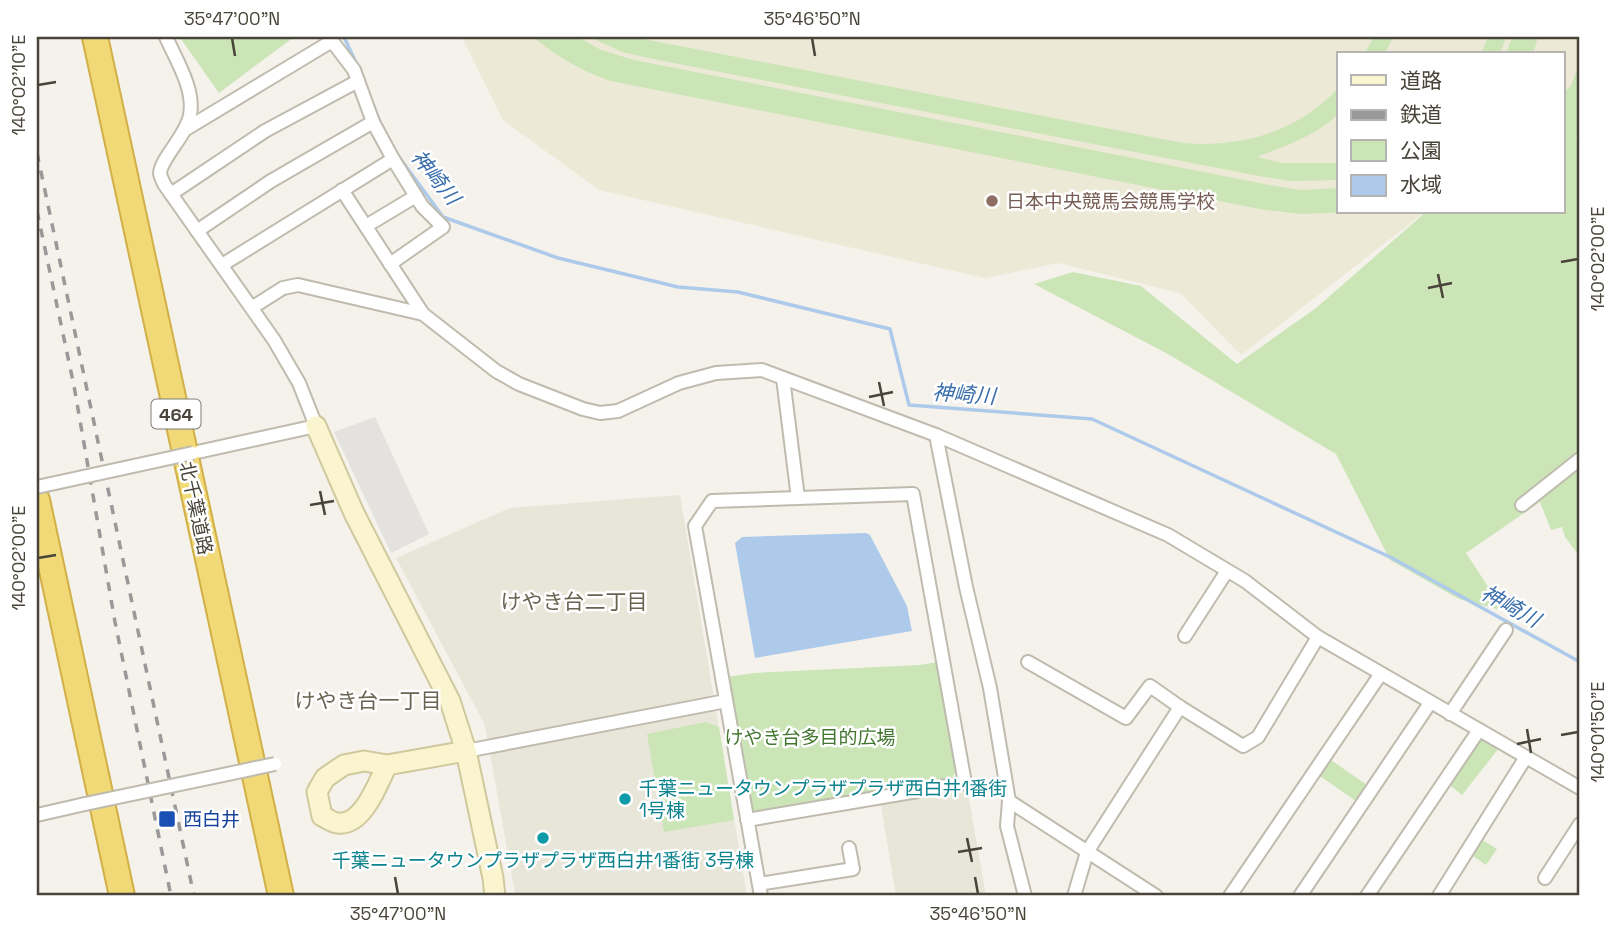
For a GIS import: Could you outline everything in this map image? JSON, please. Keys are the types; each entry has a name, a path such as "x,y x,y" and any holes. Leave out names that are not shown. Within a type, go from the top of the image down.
{"highway":[{"name":"北千葉道路","path":"95,37 281,896"},
{"path":"37,500 122,896"}],"street":[{"path":"166,37 190,93 191,113 186,129 160,174 171,194 253,307 299,383 354,513 444,689 466,751 495,896"},
{"path":"186,129 332,41 354,70 373,122 393,159 422,206 443,227 390,264"},
{"path":"171,194 265,131 358,81"},
{"path":"197,231 271,181 373,122"},
{"path":"222,265 393,159"},
{"path":"342,190 423,314 496,371 519,384 600,413 618,411 679,383 716,373 761,370 936,435 1168,536 1245,581 1318,638 1580,788"},
{"path":"366,226 416,196"},
{"path":"253,307 283,288 299,285 423,314"},
{"path":"783,378 798,498"},
{"path":"37,487 316,426"},
{"path":"936,435 966,587 986,665 1009,801 1007,826 1025,896"},
{"path":"1522,505 1580,459"},
{"path":"747,820 965,783 912,494 712,501 695,526 747,820 760,890 853,869 849,848"},
{"path":"1185,636 1227,571"},
{"path":"1450,714 1506,630"},
{"path":"1028,662 1126,718 1150,686 1242,746 1258,737 1318,638"},
{"path":"1230,896 1381,675"},
{"path":"387,765 726,701"},
{"path":"1300,896 1430,703"},
{"path":"1074,896 1087,852 1180,707"},
{"path":"1367,896 1479,730"},
{"path":"1439,896 1526,757"},
{"path":"37,815 275,764"},
{"path":"1009,801 1156,896"},
{"path":"1545,878 1580,824"}],"shaded area":[{"name":"日本中央競馬会競馬学校","path":"462,37 1580,37 1580,79 1564,100 1564,52 1337,52 1337,214 1422,214 1241,355 1180,293 1058,263 985,278 599,190 503,120"},
{"path":"375,417 429,534 391,553 334,432"},
{"path":"680,495 747,896 517,896 485,725 396,558 510,508"},
{"path":"967,788 986,896 896,896 881,805"}],"green space":[{"path":"294,37 219,93 181,39"},
{"path":"533,37 578,37 601,50 634,60 1275,186 1301,190 1337,188 1337,213 1302,214 1265,210 611,81 570,63"},
{"path":"590,37 633,37 1183,143 1226,143 1268,134 1306,115 1337,89 1337,115 1330,121 1300,140 1257,157 1282,163 1337,163 1337,180 1292,181 1259,176 622,52"},
{"path":"1374,37 1393,37 1386,52 1365,52"},
{"path":"1488,37 1506,37 1501,52 1482,52"},
{"path":"1512,37 1538,37 1534,52 1507,52"},
{"path":"1580,61 1580,133 1576,137 1580,141 1580,557 1565,537 1562,527 1551,530 1540,502 1466,553 1504,611 1459,599 1390,560 1336,454 1168,354 1034,284 1073,272 1141,286 1237,364 1316,308 1424,214 1564,214 1564,92 1571,86"},
{"name":"けやき台多目的広場","path":"937,662 956,772 950,780 758,813 750,807 727,677"},
{"path":"706,722 719,727 734,820 664,832 647,734"},
{"path":"1481,738 1499,748 1462,795 1446,782"},
{"path":"1331,760 1367,785 1356,801 1320,776"},
{"path":"1481,839 1497,849 1486,865 1470,854"}],"water":[{"path":"870,535 907,606 912,631 755,658 735,543 742,537"}],"waterway":[{"name":"神崎川","path":"344,37 358,67"},
{"name":"神崎川","path":"371,100 381,125"},
{"name":"神崎川","path":"396,153 443,217 558,258 678,287 738,292 890,329 909,405 1092,419 1392,558 1580,662"}],"railway":[{"path":"37,153 194,896"},
{"path":"37,211 74,386 115,622 171,896"}],"place":[{"name":"日本中央競馬会競馬学校","path":"992,201"},
{"name":"千葉ニュータウンプラザプラザ西白井1番街 1号棟","path":"625,799"},
{"name":"西白井","path":"167,819"},
{"name":"千葉ニュータウンプラザプラザ西白井1番街 3号棟","path":"543,838"}],"district":[{"name":"けやき台二丁目","path":"574,601"},
{"name":"けやき台一丁目","path":"368,700"}]}
